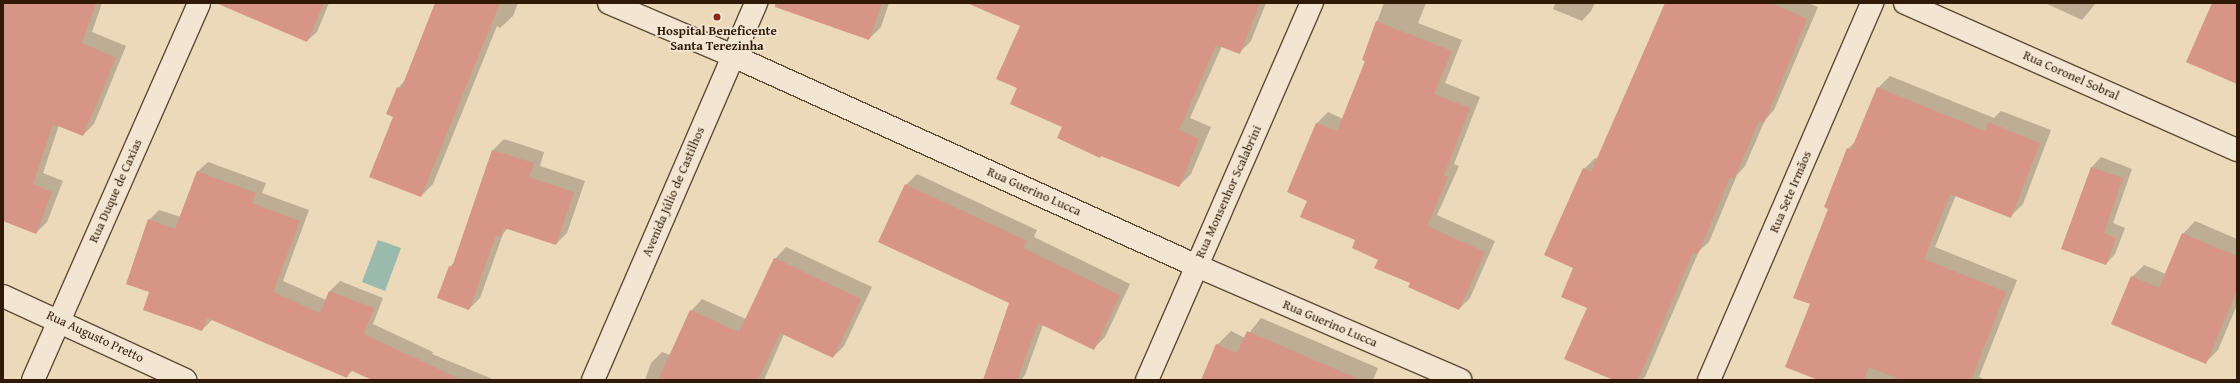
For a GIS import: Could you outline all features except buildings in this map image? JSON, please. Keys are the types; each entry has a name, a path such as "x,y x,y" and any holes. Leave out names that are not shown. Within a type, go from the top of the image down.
{"street":[{"name":"Rua Duque de Caxias","path":"33,380 199,3"},
{"name":"Rua Guerino Lucca","path":"609,3 733,56 1197,266 1460,380"},
{"name":"Avenida Júlio de Castilhos","path":"593,380 756,3"},
{"name":"Rua Monsenhor Scalabrini","path":"1147,380 1312,3"},
{"name":"Rua Sete Irmãos","path":"1709,380 1872,3"},
{"name":"Rua Coronel Sobral","path":"1905,3 2237,150"},
{"name":"Rua Augusto Pretto","path":"3,296 59,320 186,380"}],"shaded area":[{"path":"378,240 401,248 385,291 362,282"}],"place":[{"name":"Hospital Beneficente Santa Terezinha","path":"717,17"}]}
